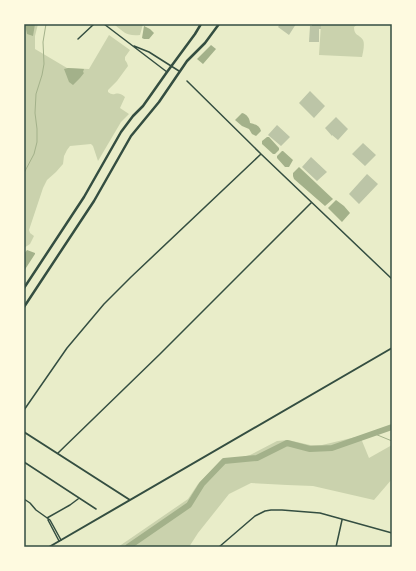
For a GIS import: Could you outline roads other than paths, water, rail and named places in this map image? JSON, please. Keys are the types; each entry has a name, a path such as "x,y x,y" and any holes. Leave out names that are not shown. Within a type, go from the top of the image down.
{"main road":[{"path":"24,288 84,197 121,132 143,106 201,24"},
{"path":"24,307 94,201 131,136 160,102 187,61 205,43 219,24"}],"street":[{"path":"78,39 94,24"},
{"path":"104,24 166,72"},
{"path":"132,45 149,52 180,71"},
{"path":"187,81 392,279"},
{"path":"24,410 67,348 104,304 261,154"},
{"path":"58,453 160,354 312,202"},
{"path":"49,547 392,348"},
{"path":"24,432 130,500"},
{"path":"24,462 96,509"},
{"path":"48,518 70,505 78,498"},
{"path":"24,499 48,518 50,526 60,541"},
{"path":"219,547 255,516 271,510 320,513 392,533"},
{"path":"336,547 342,519"}],"waterway":[{"path":"24,173 34,154 37,142 35,113 36,94 44,64 43,42 46,24"},
{"path":"128,547 189,505 202,484 224,461 257,458 287,443 310,449 332,448 392,427"},
{"path":"375,434 392,441"}]}
